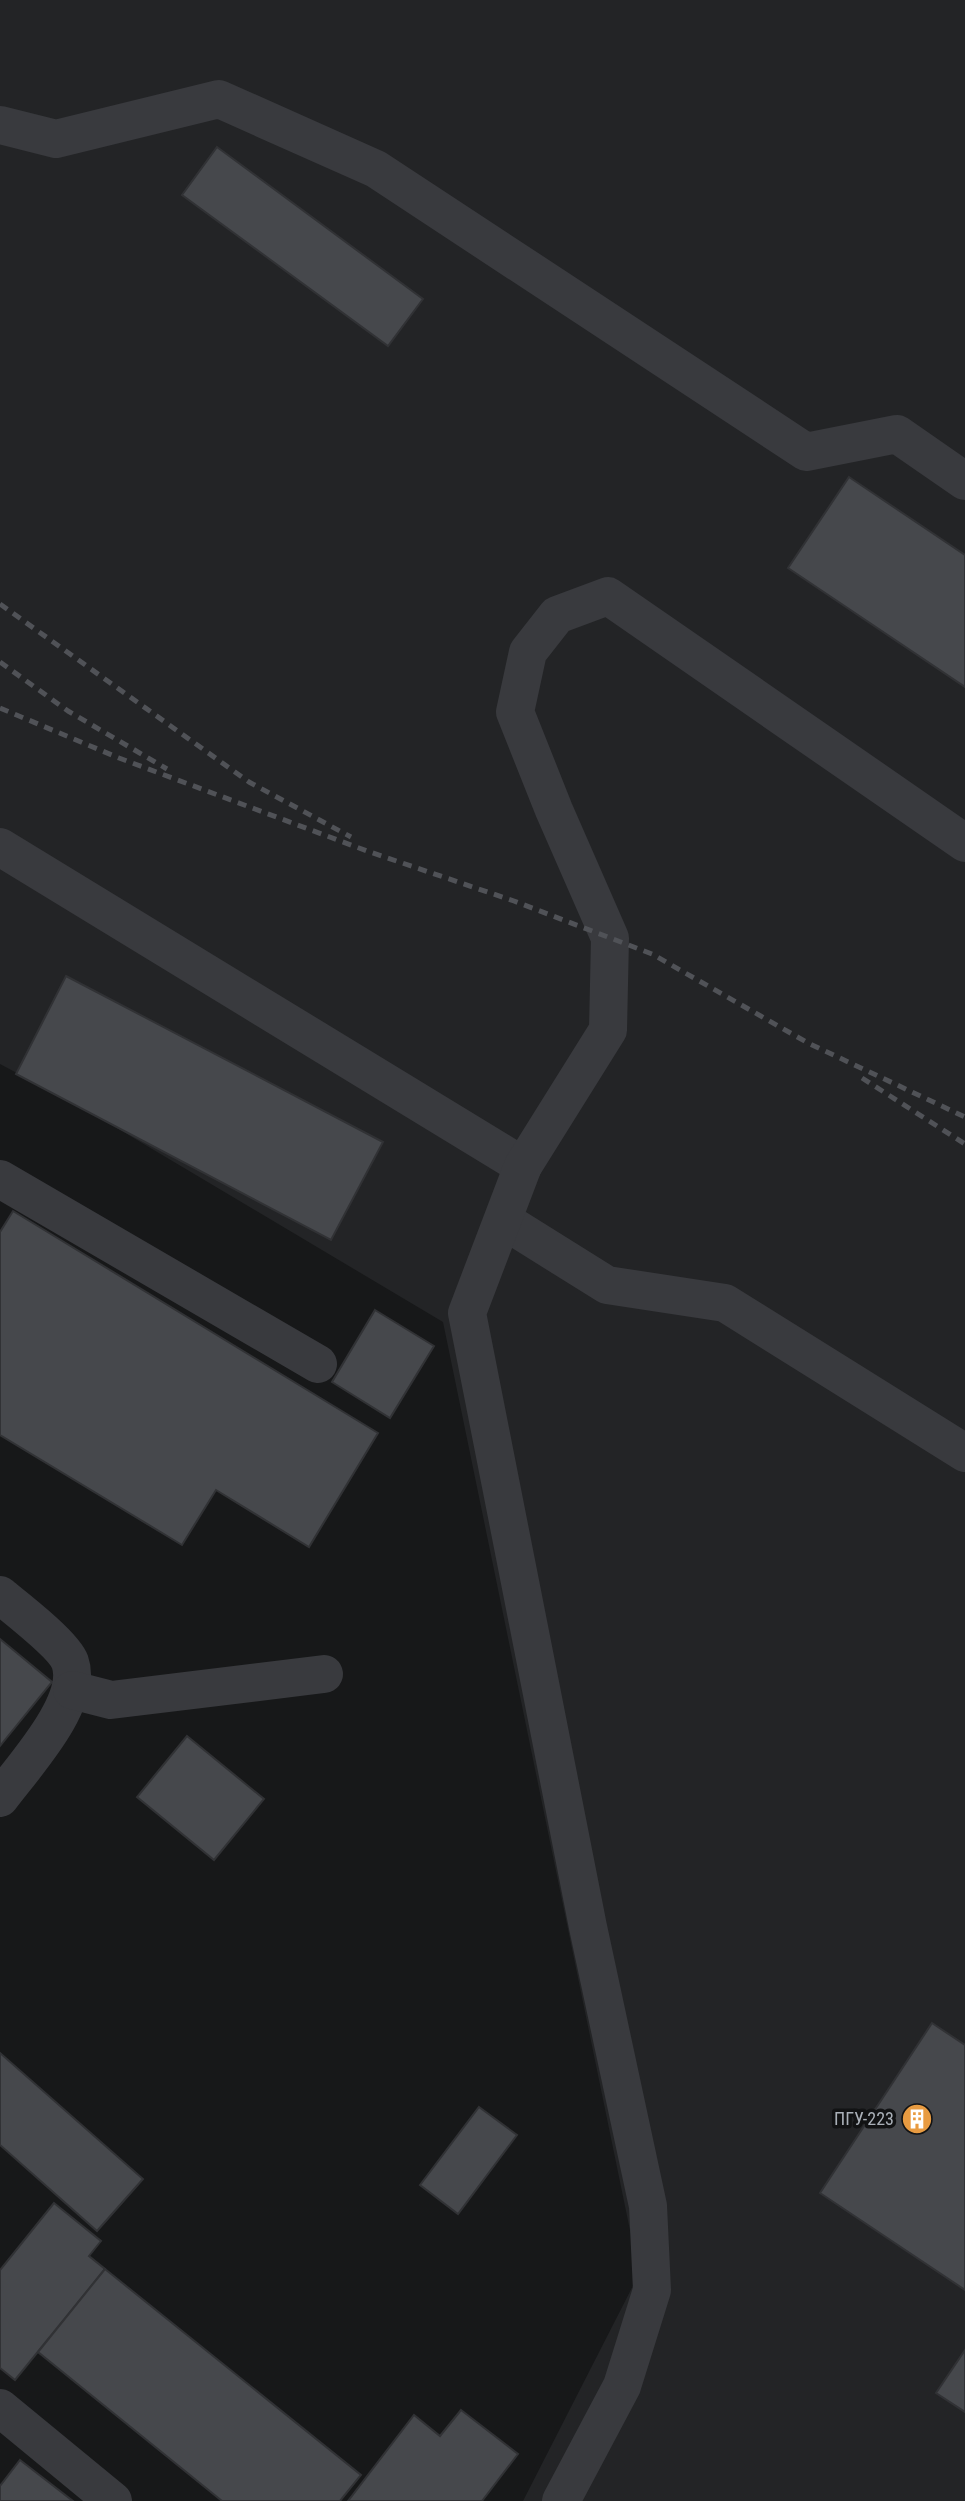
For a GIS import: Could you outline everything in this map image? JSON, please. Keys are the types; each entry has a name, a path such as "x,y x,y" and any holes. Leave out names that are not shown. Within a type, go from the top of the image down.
{"lane":[{"path":"0,125 56,139 219,99 376,169 806,452 897,434 965,481"},
{"path":"562,2501 622,2386 652,2290 648,2206 588,1927 467,1313 523,1166 608,1030 610,938 515,712 528,652 557,615 608,596 965,843"},
{"path":"0,847 523,1166"},
{"path":"0,1179 317,1364"},
{"path":"503,1220 607,1285 725,1303 965,1452"},
{"path":"0,1595 46,1633 70,1662 72,1690 64,1712 0,1798"},
{"path":"72,1690 111,1700 324,1674"},
{"path":"0,2408 113,2501"}],"shaded area":[{"path":"0,0 965,0 965,2501 523,2501 639,2274 443,1322 90,1112 0,1064"}],"building":[{"path":"217,147 423,299 388,346 182,195"},
{"path":"849,477 965,555 965,687 788,568"},
{"path":"66,976 383,1142 331,1240 16,1074"},
{"path":"13,1211 378,1433 309,1547 216,1490 182,1545 0,1435 0,1232"},
{"path":"375,1310 434,1346 390,1418 332,1382"},
{"path":"0,1639 52,1682 0,1746"},
{"path":"187,1736 264,1799 214,1860 137,1797"},
{"name":"ПГУ-223","path":"932,2023 965,2045 965,2290 820,2193"},
{"path":"0,2053 143,2179 97,2231 0,2145"},
{"path":"479,2107 517,2135 458,2214 420,2185"},
{"path":"54,2203 101,2241 89,2256 105,2269 15,2380 0,2368 0,2270"},
{"path":"105,2269 361,2475 340,2501 222,2501 38,2352"},
{"path":"965,2350 965,2412 936,2393"},
{"path":"461,2410 518,2454 482,2501 348,2501 414,2415 440,2436"},
{"path":"20,2460 73,2501 0,2501 0,2486"}],"railway":[{"path":"0,604 249,782 351,837"},
{"path":"0,662 68,711 167,769"},
{"path":"0,708 119,758 367,851 514,901 652,954 808,1043 965,1117"},
{"path":"862,1078 965,1144"}],"place":[{"name":"ПГУ-223","path":"917,2119"}]}
